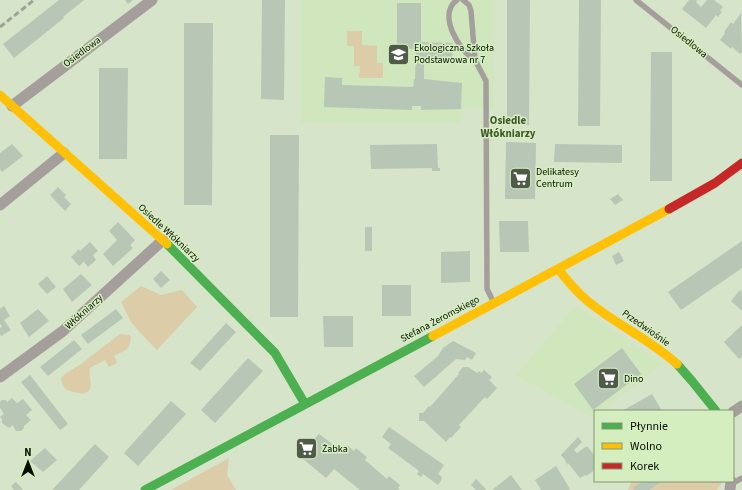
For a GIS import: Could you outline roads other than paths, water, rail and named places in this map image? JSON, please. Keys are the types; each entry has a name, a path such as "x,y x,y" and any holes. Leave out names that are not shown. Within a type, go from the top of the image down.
{"street":[{"name":"Osiedlowa","path":"12,106 152,0"},
{"name":"Osiedle Włókniarzy","path":"0,95 163,240 275,353 305,404"},
{"path":"0,205 64,153"},
{"name":"Stefana Żeromskiego","path":"145,490 688,199 715,183 742,164"},
{"name":"Włókniarzy","path":"0,377 62,331 163,240"},
{"name":"Przedwiośnie","path":"558,269 569,284 582,297 673,361 715,410"}],"lane":[{"path":"457,0 452,3 449,14 451,27 458,43 468,56 476,60"},
{"path":"463,0 469,5 471,11 476,60 486,81 487,289 494,303"},
{"name":"Osiedlowa","path":"636,0 742,86"},
{"path":"731,485 742,478"}],"railway":[{"path":"0,27 34,0"}],"place":[{"name":"Ekologiczna Szkoła Podstawowa nr 7","path":"398,54"},
{"name":"Delikatesy Centrum","path":"521,178"},
{"name":"Dino","path":"608,379"},
{"name":"Żabka","path":"307,449"}],"district":[{"name":"Osiedle Włókniarzy","path":"508,126"}]}
